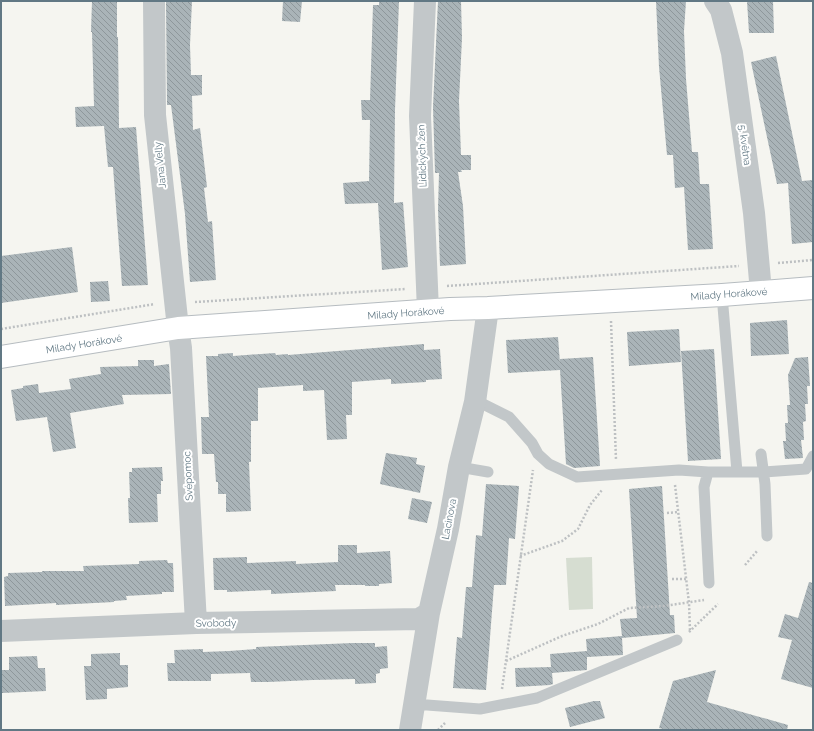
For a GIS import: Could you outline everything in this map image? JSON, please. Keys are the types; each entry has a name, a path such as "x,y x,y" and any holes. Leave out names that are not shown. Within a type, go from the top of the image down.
{"main road":[{"name":"Milady Horákové","path":"1,357 178,328 450,309 722,295 813,288"}],"street":[{"name":"Jana Velly","path":"154,1 155,115 178,328"},
{"name":"Lidických žen","path":"425,1 420,116 428,311"},
{"name":"5. května","path":"715,1 721,10 732,53 754,213 761,292"},
{"name":"Lacinova","path":"410,730 429,613 448,529 459,467 475,402 488,308"},
{"name":"Svépomoc","path":"178,328 181,348 196,623"},
{"name":"Svobody","path":"1,631 196,623 419,619 429,613"}],"lane":[{"path":"722,295 737,472"},
{"path":"475,402 483,404 509,417 532,443 538,454 549,464 576,477 673,471 764,472 806,469 813,456"},
{"path":"761,454 765,484 767,536"},
{"path":"459,467 488,472"},
{"path":"708,472 704,487 710,583"},
{"path":"414,705 480,709 538,698 677,640"}],"path":[{"path":"778,263 813,260"},
{"path":"442,286 740,266"},
{"path":"188,302 410,288"},
{"path":"1,329 153,304"},
{"path":"520,556 562,541 578,529 590,505 615,475 611,317"},
{"path":"500,705 536,449"},
{"path":"673,471 689,603 690,632 718,604"},
{"path":"667,513 678,512"},
{"path":"745,565 758,550"},
{"path":"672,579 686,579"},
{"path":"506,661 562,636 598,624 629,608 664,606 704,600"}],"shaded area":[{"path":"592,557 593,609 569,610 566,558"}],"building":[{"path":"92,1 117,1 119,128 136,127 148,285 122,286 113,167 108,167 104,126 76,127 75,107 94,106 91,32"},
{"path":"166,1 192,1 190,45 191,75 202,75 202,95 192,96 193,130 200,128 207,187 204,188 208,222 212,221 216,280 190,282 185,214 171,105 167,105"},
{"path":"283,1 302,1 300,22 282,21"},
{"path":"379,1 399,1 395,110 394,203 403,202 408,267 382,270 378,203 345,204 343,183 369,181 370,120 362,120 361,100 370,100 373,5 379,5"},
{"path":"438,1 461,1 462,38 459,101 461,155 471,155 471,170 461,170 462,172 458,172 463,206 466,264 440,266 438,209 439,173 435,173 433,107"},
{"path":"656,1 686,1 684,31 692,152 698,152 700,184 709,184 713,249 688,250 684,187 675,188 673,155 667,155 659,67"},
{"path":"747,1 773,1 774,33 749,33"},
{"path":"776,56 802,181 813,180 813,242 792,244 788,183 777,184 751,62"},
{"path":"72,247 78,292 1,303 1,256"},
{"path":"108,281 110,301 91,302 90,282"},
{"path":"787,320 789,354 751,356 750,323"},
{"path":"679,329 681,362 629,366 627,332"},
{"path":"558,337 560,363 560,359 593,357 600,466 574,468 566,464 560,370 508,373 506,340"},
{"path":"424,344 424,350 440,349 442,379 426,380 426,382 391,384 391,379 352,382 352,415 346,415 347,439 327,440 324,390 303,391 303,385 258,388 258,421 251,421 251,462 249,462 251,511 226,512 226,494 218,494 214,454 202,454 201,417 209,417 206,356 218,356 218,354 233,353 233,356 275,353 276,355 288,355"},
{"path":"714,349 721,459 688,461 681,351"},
{"path":"808,357 810,386 807,386 808,404 805,404 806,421 803,422 804,440 801,440 803,458 785,459 783,441 786,441 785,423 788,423 787,405 790,405 788,375 795,358"},
{"path":"138,360 154,360 154,366 169,364 171,394 122,395 124,404 70,413 76,448 53,452 47,417 16,421 11,390 23,388 23,386 38,384 39,393 71,389 69,379 101,374 100,367 138,366"},
{"path":"386,453 417,458 416,464 425,466 420,493 380,484"},
{"path":"162,467 163,481 161,481 161,494 157,494 158,522 129,523 129,472 132,472 132,468"},
{"path":"486,484 519,486 515,539 509,538 506,585 494,585 486,690 453,688 457,637 462,638 466,587 472,587 476,535 482,536"},
{"path":"662,486 670,615 674,615 675,633 622,638 623,655 587,657 587,670 552,673 553,684 550,685 516,687 515,668 551,667 550,654 587,651 586,639 622,636 620,619 637,618 629,489"},
{"path":"412,498 432,502 427,523 408,519"},
{"path":"338,545 357,545 357,553 390,551 392,583 379,584 379,586 335,585 336,591 271,594 271,590 227,592 227,590 214,590 213,558 247,557 247,563 296,561 296,564 338,562"},
{"path":"167,560 168,563 173,563 174,592 126,596 127,600 114,602 5,606 4,577 8,576 8,573 84,571 83,566 139,564 139,561"},
{"path":"809,582 813,583 813,688 781,679 792,640 778,637 785,614 798,618"},
{"path":"375,643 375,647 387,646 388,668 380,669 380,673 376,674 376,683 355,684 355,679 251,682 250,673 211,674 211,681 168,681 167,663 175,663 174,650 203,649 203,652 229,651 256,649 256,647"},
{"path":"120,653 120,665 128,665 128,687 107,689 107,699 86,700 84,666 91,666 91,654"},
{"path":"37,656 38,668 45,668 46,691 2,693 2,670 9,670 9,657"},
{"path":"716,670 707,702 788,725 787,730 667,730 659,728 673,681"},
{"path":"600,701 605,718 570,727 565,708"}]}
